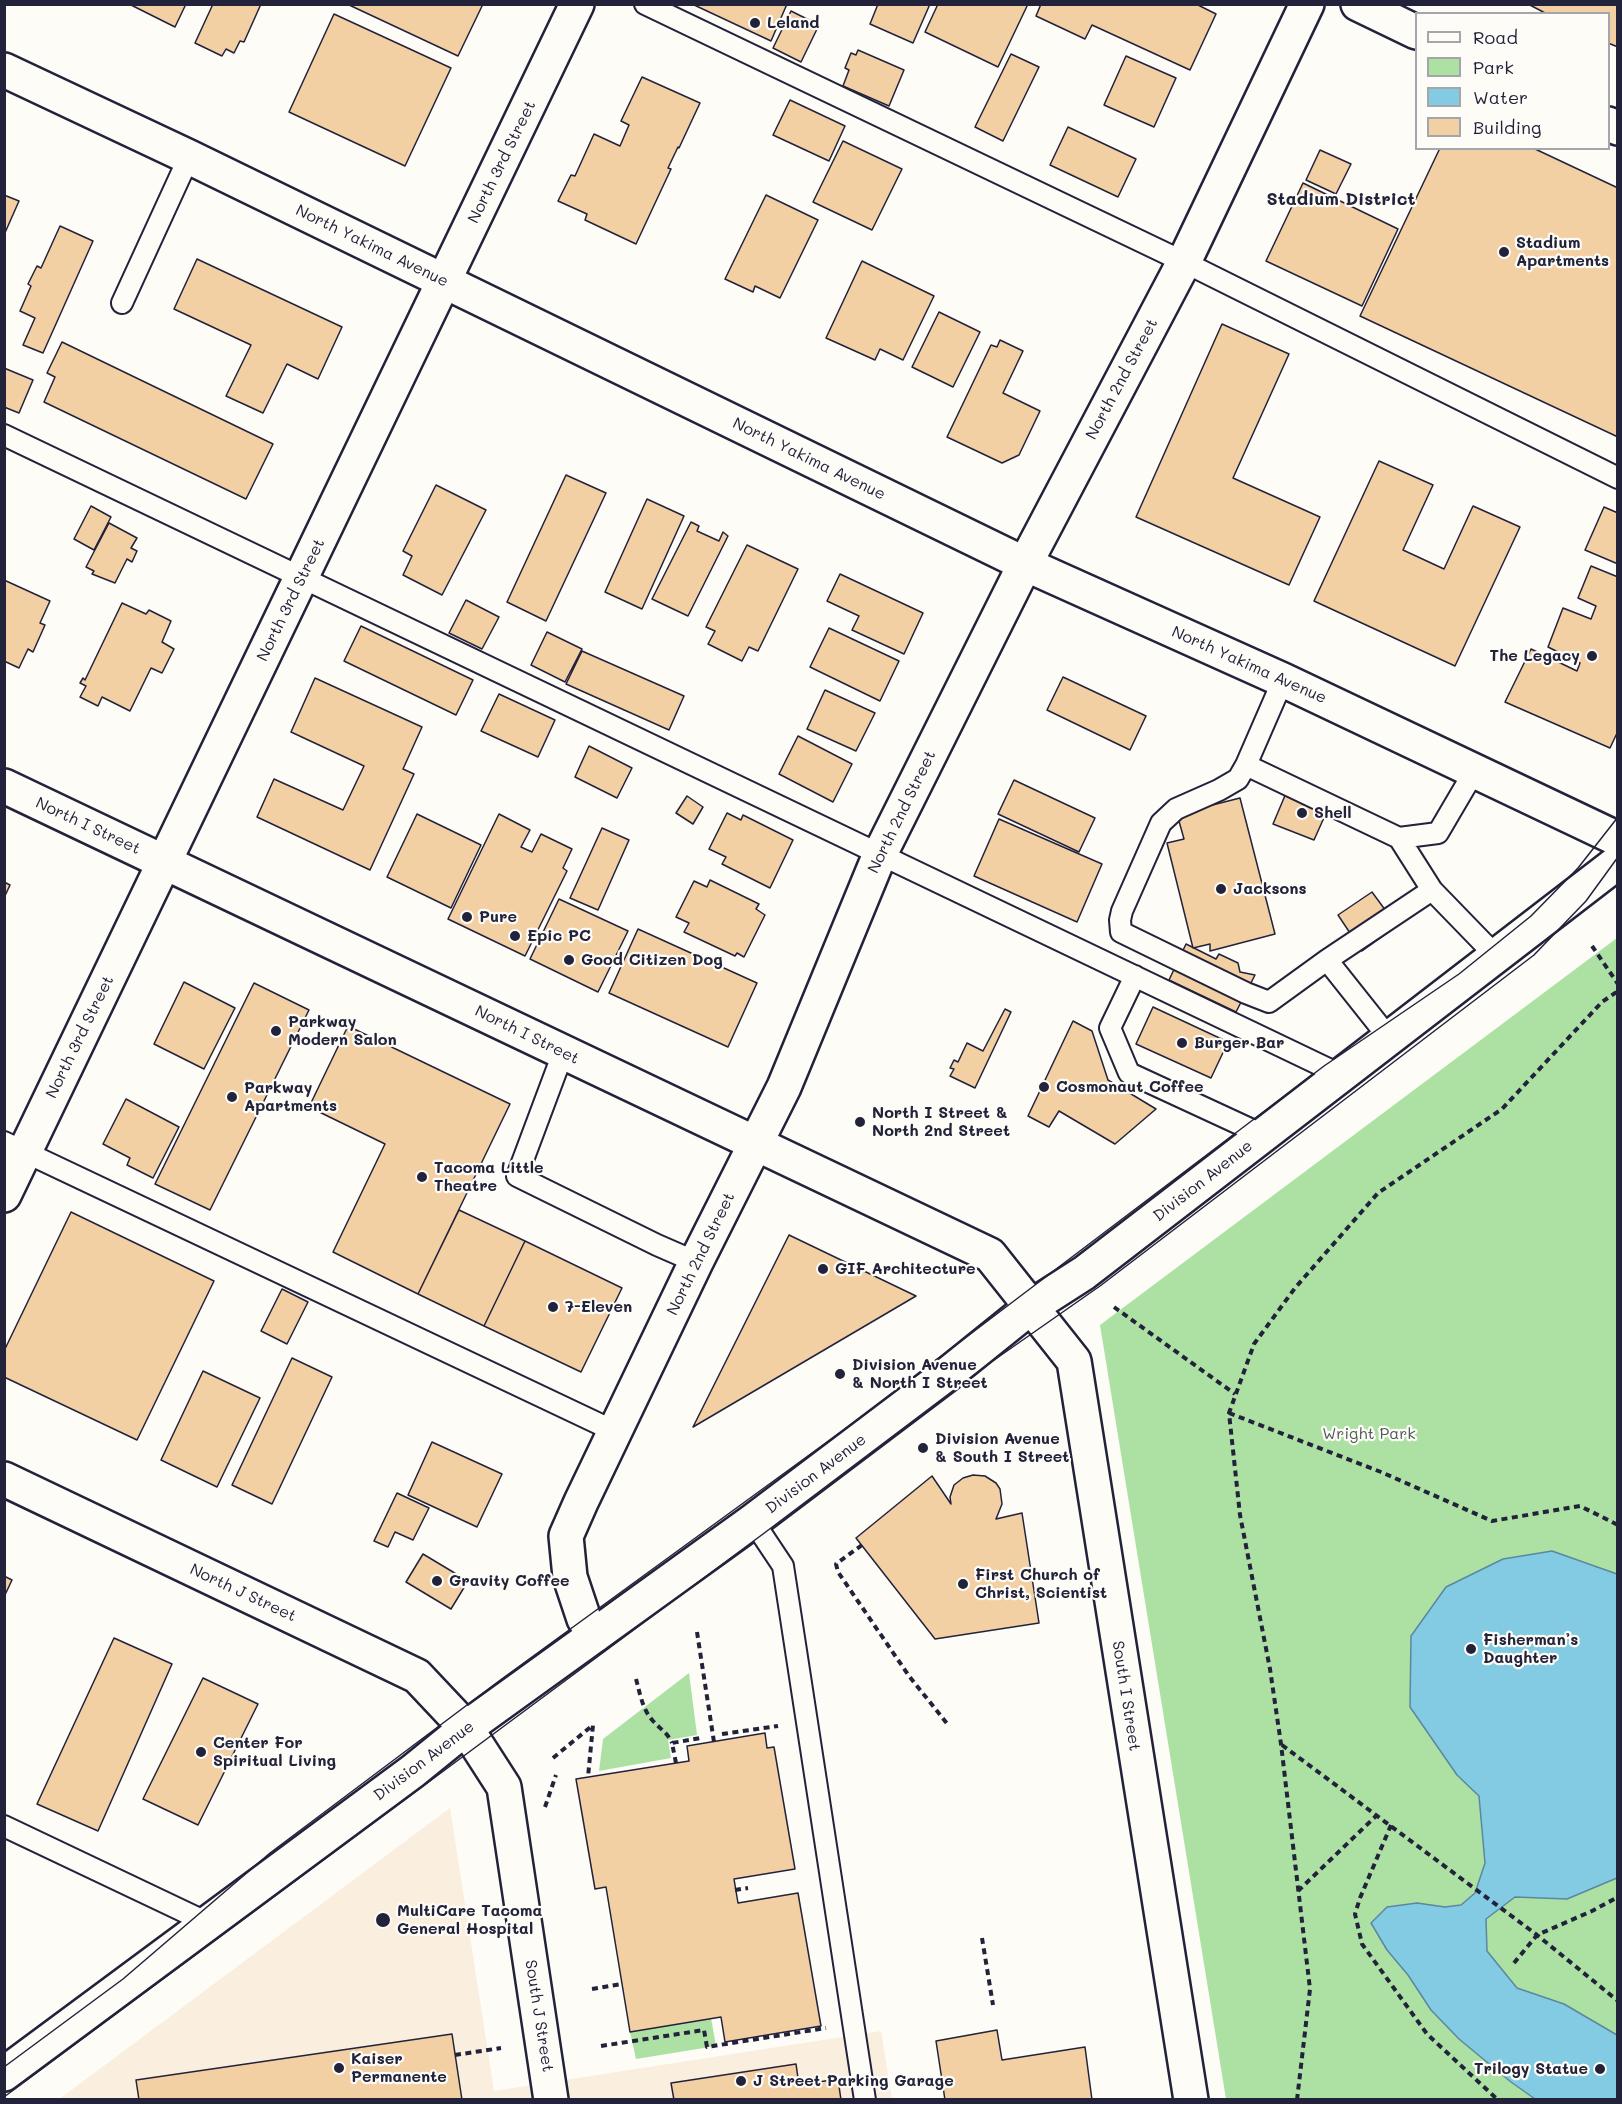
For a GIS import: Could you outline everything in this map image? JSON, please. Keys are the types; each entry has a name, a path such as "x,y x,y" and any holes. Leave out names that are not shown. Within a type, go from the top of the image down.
{"street":[{"name":"North 3rd Street","path":"4,1195 15,1147 163,862 445,282 577,4"},
{"name":"North 2nd Street","path":"595,1635 584,1619 570,1577 566,1536 614,1431 788,1077 880,854 1025,564 1184,262 1307,4"},
{"path":"1358,4 1415,32"},
{"name":"North Yakima Avenue","path":"4,70 189,157 1025,564 1283,680 1617,839"},
{"name":"North I Street","path":"4,786 990,1256 1031,1307"},
{"name":"Division Avenue","path":"4,2074 413,1771 466,1728 753,1521 940,1380 1031,1307 1084,1273 1617,862"},
{"name":"South I Street","path":"1031,1307 1074,1361 1191,2100"},
{"name":"North J Street","path":"4,1479 417,1676 466,1728"},
{"name":"South J Street","path":"466,1728 504,1787 551,2100"}],"lane":[{"path":"645,4 1184,262 1617,478"},
{"path":"122,303 189,157"},
{"path":"4,435 1341,1075"},
{"path":"1283,680 1238,779 1219,790 1176,808 1161,823 1122,911 1121,932 1269,1002 1432,890"},
{"path":"1246,765 1399,838 1432,890 1496,956"},
{"path":"1399,838 1438,833 1475,771"},
{"path":"1327,960 1389,1038"},
{"path":"1135,975 1110,1028 1129,1073 1263,1135"},
{"path":"563,1053 517,1176 696,1262"},
{"path":"15,1147 614,1431"},
{"path":"753,1521 783,1566 865,2100"},
{"path":"4,1826 208,1923"}],"path":[{"path":"1592,946 1617,984"},
{"path":"1297,2100 1310,1989 1281,1744 1240,1515 1229,1413 1254,1344 1294,1288 1378,1193 1502,1109 1602,1002 1617,991"},
{"path":"1114,1307 1236,1394"},
{"path":"1229,1413 1381,1472 1492,1521 1580,1506 1617,1525"},
{"path":"862,1545 836,1564 838,1572 909,1676 949,1726"},
{"path":"697,1632 714,1742"},
{"path":"636,1679 644,1707 672,1743 676,1763"},
{"path":"722,1734 808,1721"},
{"path":"553,1758 593,1725 588,1777"},
{"path":"672,1743 701,1738"},
{"path":"1281,1744 1537,1935 1617,2001"},
{"path":"1298,1892 1377,1815"},
{"path":"1391,1825 1355,1914 1362,1944 1427,2034 1498,2100"},
{"path":"735,1890 748,1888"},
{"path":"1514,1963 1537,1935 1592,1911 1617,1897"},
{"path":"982,1938 993,2005"},
{"path":"592,1989 622,1984"},
{"path":"602,2046 704,2030 707,2047 854,2024"},
{"path":"455,2055 501,2048"}],"shaded area":[{"name":"MultiCare Tacoma General Hospital","path":"450,1808 494,2091 881,2031 892,2099 58,2100"}],"green space":[{"name":"Wright Park","path":"1617,938 1617,2099 1226,2099 1100,1325"},
{"path":"689,1673 697,1735 668,1740 671,1758 599,1771 603,1739"},
{"path":"711,2018 716,2046 636,2059 630,2032"}],"water":[{"path":"1552,1551 1617,1574 1617,1878 1567,1899 1515,1897 1486,1919 1487,1951 1517,1988 1564,2004 1617,2035 1617,2099 1535,2099 1511,2082 1459,2039 1431,2010 1408,1975 1387,1950 1371,1923 1387,1907 1417,1903 1445,1907 1461,1905 1475,1893 1485,1863 1479,1796 1457,1775 1410,1707 1411,1636 1446,1587 1503,1559"}],"building":[{"path":"129,4 186,4 175,27"},
{"path":"213,4 261,4 244,42 240,41 234,53 226,49 222,56 195,43"},
{"path":"347,4 483,4 458,56"},
{"name":"Leland","path":"692,4 787,4 771,41"},
{"path":"878,4 930,4 913,43 870,24"},
{"path":"938,4 1028,4 998,67 925,32"},
{"path":"1041,4 1196,4 1216,14 1190,70 1092,25 1085,39 1036,16"},
{"path":"1528,4 1618,4 1618,47 1610,44 1610,12 1543,12"},
{"path":"791,11 819,25 801,62 773,48"},
{"path":"334,14 451,68 405,166 289,112"},
{"path":"858,50 904,70 889,106 843,86 849,70 845,68 851,53 856,55"},
{"path":"1011,54 1039,67 1003,141 975,127"},
{"path":"1126,56 1176,78 1154,127 1104,105"},
{"path":"642,77 700,103 668,168 671,169 636,244 585,220 587,214 558,201 571,175 575,176 594,134 620,146 629,125 621,121"},
{"path":"790,100 845,126 829,161 773,135"},
{"path":"1068,127 1136,159 1118,197 1050,165"},
{"path":"843,141 902,169 872,230 813,202"},
{"path":"1320,150 1351,164 1336,194 1306,180"},
{"name":"Stadium Apartments","path":"1439,150 1537,150 1618,188 1618,437 1360,316"},
{"path":"1303,183 1398,229 1362,306 1266,261"},
{"path":"4,195 19,201 4,235"},
{"path":"766,195 818,220 780,298 755,286 753,292 725,279"},
{"path":"60,226 93,241 43,353 23,345 35,318 20,311 31,286 28,284 37,266 41,268"},
{"path":"197,259 342,327 318,379 287,364 263,413 226,396 251,345 174,309"},
{"path":"862,261 934,296 903,360 880,349 875,360 826,338"},
{"path":"939,312 980,332 953,387 912,367"},
{"path":"1222,324 1289,354 1233,478 1320,517 1289,585 1136,517"},
{"path":"1000,340 1023,351 1003,393 1040,411 1019,455 1002,463 947,437 991,345 997,347"},
{"path":"62,342 273,444 246,499 44,402 55,377 47,373"},
{"path":"4,368 33,380 19,413 4,407"},
{"path":"1379,461 1433,485 1403,550 1444,569 1473,506 1520,527 1455,666 1314,601"},
{"path":"566,475 606,493 546,621 507,602"},
{"path":"436,485 486,510 442,595 403,575 412,556 403,551"},
{"path":"647,499 684,516 642,609 605,592"},
{"path":"91,506 111,517 94,550 74,539"},
{"path":"1604,507 1618,513 1618,564 1585,550"},
{"path":"691,522 699,526 697,531 719,541 723,532 728,536 688,616 652,599"},
{"path":"109,523 137,538 131,548 137,551 132,562 127,559 115,583 92,574 94,571 86,567"},
{"path":"747,545 798,569 758,651 749,647 742,661 708,644 715,631 706,627"},
{"name":"The Legacy","path":"1591,566 1618,577 1618,731 1610,748 1505,702 1531,649 1577,671 1580,663 1548,647 1563,608 1591,619 1596,606 1578,598"},
{"path":"840,574 923,613 904,654 852,630 859,616 827,601"},
{"path":"4,580 50,601 40,623 45,625 33,652 28,649 19,668 4,661"},
{"path":"466,600 499,617 482,649 449,633"},
{"path":"122,603 146,614 149,610 171,621 162,642 174,649 162,673 151,668 130,711 102,697 98,706 80,697 86,686 80,683 83,678 85,680"},
{"path":"361,626 473,680 456,715 344,661"},
{"path":"829,628 899,661 880,701 810,667"},
{"path":"547,632 582,649 565,682 531,665"},
{"path":"582,651 684,696 669,730 566,684"},
{"path":"1063,677 1146,716 1130,750 1047,710"},
{"path":"315,678 422,727 403,769 414,774 370,870 257,817 274,779 343,810 364,766 291,732"},
{"path":"825,690 875,713 856,751 807,729"},
{"path":"499,694 555,720 538,757 481,731"},
{"path":"798,736 852,764 833,802 779,774"},
{"path":"589,746 632,768 617,798 575,777"},
{"path":"1014,780 1095,818 1079,852 998,814"},
{"name":"Shell","path":"1289,786 1331,802 1314,840 1273,824"},
{"path":"687,796 703,807 693,824 676,813"},
{"name":"Jacksons","path":"1240,798 1275,934 1210,951 1210,944 1193,948 1167,843 1184,839 1177,814"},
{"path":"727,813 741,820 743,815 793,840 770,888 722,864 726,857 709,849"},
{"path":"417,814 481,845 451,908 387,877"},
{"path":"499,814 530,830 521,847 532,852 541,834 572,849 563,868 567,871 525,956 448,919"},
{"path":"999,819 1102,864 1077,922 974,876"},
{"path":"602,828 629,840 598,910 570,898"},
{"path":"710,880 759,904 756,909 765,915 744,957 737,953 735,956 684,932 689,923 676,917 694,881 707,887"},
{"path":"4,882 10,885 4,898"},
{"path":"1372,892 1397,926 1362,951 1338,915"},
{"path":"559,899 628,931 598,992 530,959"},
{"path":"638,929 757,983 728,1047 609,993"},
{"path":"1186,944 1216,959 1219,954 1238,963 1240,972 1255,975 1236,1012 1169,980"},
{"path":"184,982 235,1008 204,1069 154,1044"},
{"name":"Parkway Apartments","path":"254,983 309,1010 210,1210 155,1184"},
{"name":"Burger Bar","path":"1153,1007 1228,1042 1211,1078 1136,1044"},
{"path":"1005,1009 1011,1012 975,1088 950,1076 954,1069 950,1068 954,1060 958,1062 967,1043 983,1051"},
{"path":"1073,1021 1092,1031 1108,1080 1156,1109 1115,1144 1059,1111 1049,1127 1028,1116"},
{"name":"Tacoma Little Theatre","path":"348,1026 510,1104 418,1294 333,1252 385,1144 309,1107"},
{"path":"126,1099 179,1127 153,1178 127,1165 130,1158 103,1144"},
{"path":"459,1210 525,1241 484,1326 418,1294"},
{"path":"71,1212 214,1281 137,1440 4,1377 4,1351"},
{"path":"789,1235 916,1296 693,1427"},
{"name":"7-Eleven","path":"525,1241 622,1288 581,1372 484,1326"},
{"path":"282,1289 308,1302 287,1344 261,1331"},
{"path":"292,1358 332,1377 272,1504 232,1485"},
{"path":"203,1371 260,1398 217,1487 161,1460"},
{"path":"432,1442 502,1474 477,1527 408,1495"},
{"name":"First Church of Christ, Scientist","path":"973,1475 985,1476 996,1483 1000,1489 1002,1504 996,1519 1022,1513 1039,1623 935,1639 856,1538 932,1476 951,1504 950,1497 954,1485 963,1478"},
{"path":"397,1493 429,1508 413,1540 395,1532 388,1547 374,1541"},
{"name":"Gravity Coffee","path":"423,1554 468,1581 451,1609 406,1582"},
{"path":"4,1576 12,1580 4,1597"},
{"path":"114,1638 172,1664 98,1831 37,1804"},
{"name":"Center For Spiritual Living","path":"203,1678 258,1704 198,1825 143,1799"},
{"path":"765,1733 767,1748 774,1747 795,1869 734,1879 738,1903 798,1893 821,2026 725,2042 721,2017 630,2032 606,1887 595,1889 576,1779 689,1761 687,1746"},
{"path":"997,2030 1002,2060 1085,2047 1092,2100 945,2100 936,2041"},
{"name":"Kaiser Permanente","path":"452,2034 462,2100 139,2100 136,2080"},
{"name":"J Street Parking Garage","path":"796,2064 799,2085 838,2079 841,2100 674,2100 671,2083"}],"tram line":[{"path":"4,2067 123,1979 270,1853 499,1681 849,1426 1324,1066 1459,974 1531,916 1578,868 1618,817"},
{"path":"4,2097 987,1365 1100,1286 1534,955 1586,901 1618,857"}],"place":[{"name":"Leland","path":"755,23"},
{"name":"Stadium Apartments","path":"1504,252"},
{"name":"The Legacy","path":"1592,656"},
{"name":"Shell","path":"1302,813"},
{"name":"Jacksons","path":"1221,889"},
{"name":"Pure","path":"467,917"},
{"name":"Epic PC","path":"515,936"},
{"name":"Good Citizen Dog","path":"569,960"},
{"name":"Parkway Modern Salon","path":"276,1031"},
{"name":"Burger Bar","path":"1182,1043"},
{"name":"Cosmonaut Coffee","path":"1044,1087"},
{"name":"Parkway Apartments","path":"232,1097"},
{"name":"North I Street & North 2nd Street","path":"860,1122"},
{"name":"Tacoma Little Theatre","path":"422,1177"},
{"name":"GIF Architecture","path":"823,1269"},
{"name":"7-Eleven","path":"553,1307"},
{"name":"Division Avenue & North I Street","path":"840,1374"},
{"name":"Division Avenue & South I Street","path":"923,1448"},
{"name":"Gravity Coffee","path":"437,1581"},
{"name":"First Church of Christ, Scientist","path":"963,1584"},
{"name":"Fisherman’s Daughter","path":"1471,1649"},
{"name":"Center For Spiritual Living","path":"201,1752"},
{"name":"MultiCare Tacoma General Hospital","path":"383,1920"},
{"name":"Kaiser Permanente","path":"339,2068"},
{"name":"Trilogy Statue","path":"1600,2069"},
{"name":"J Street Parking Garage","path":"741,2081"}],"district":[{"name":"Stadium District","path":"1341,199"}]}
